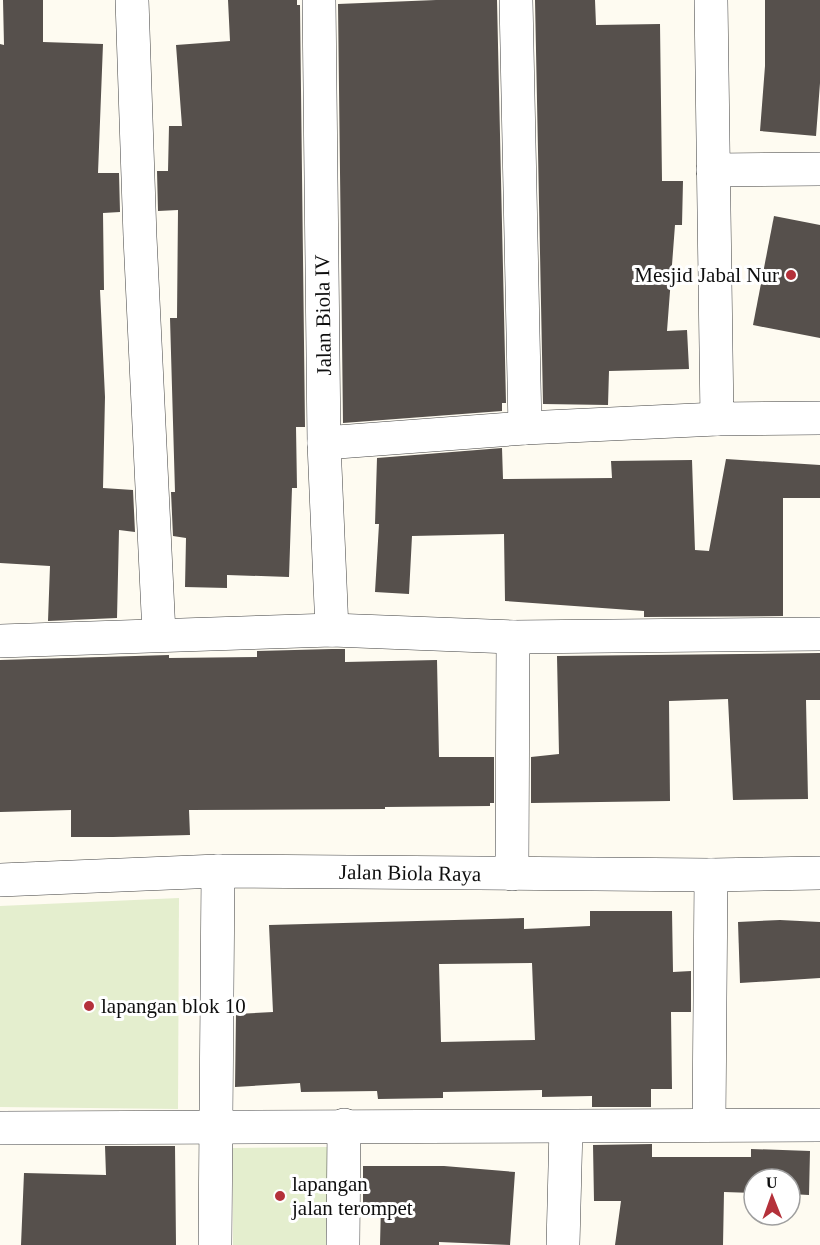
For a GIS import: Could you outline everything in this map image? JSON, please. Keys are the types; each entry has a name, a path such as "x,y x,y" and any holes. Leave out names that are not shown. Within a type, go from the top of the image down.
{"street":[{"path":"132,0 159,634"},
{"name":"Jalan Biola IV","path":"319,0 324,443 332,630"},
{"path":"516,0 525,428"},
{"path":"711,0 717,419"},
{"path":"713,170 820,169"},
{"path":"324,443 525,428 717,419 820,418"},
{"path":"0,641 332,630 513,637 820,634"},
{"path":"512,874 513,637"},
{"path":"215,1245 218,871"},
{"name":"Jalan Biola Raya","path":"0,880 218,871 711,875 820,873"},
{"path":"709,1123 711,875"},
{"path":"0,1128 215,1125 566,1127 709,1123 820,1125"},
{"path":"344,1125 344,1245"},
{"path":"563,1245 566,1127"}],"green space":[{"name":"lapangan blok 10","path":"179,898 178,1109 0,1107 0,906"},
{"name":"lapangan jalan terompet","path":"327,1147 327,1245 233,1245 233,1148"}],"building":[{"path":"3,0 43,0 43,42 103,44 98,173 119,173 120,212 103,213 104,290 100,290 105,397 103,488 133,490 135,532 119,530 117,618 48,621 50,566 0,563 0,44 4,45"},
{"path":"228,0 297,0 297,5 300,5 305,427 296,427 297,488 292,488 289,577 227,575 227,588 185,587 186,538 173,536 171,492 175,492 170,318 177,318 178,210 158,211 157,171 168,171 169,126 182,126 176,45 230,41"},
{"path":"497,0 506,403 502,403 502,411 343,423 338,4"},
{"path":"535,0 595,0 596,25 660,24 662,181 683,181 682,225 675,225 667,331 687,330 689,369 609,371 608,405 543,404"},
{"path":"765,0 820,0 820,83 816,136 760,131 765,66"},
{"name":"Mesjid Jabal Nur","path":"774,216 820,225 820,338 753,325"},
{"path":"502,448 503,479 612,478 611,461 692,460 695,550 709,551 726,459 820,465 820,498 783,498 783,616 644,617 644,611 505,601 504,534 412,536 409,594 375,592 379,524 375,524 377,458"},
{"path":"345,649 345,662 437,660 439,757 494,757 494,803 490,803 490,806 385,807 385,809 189,810 190,835 113,837 71,837 71,810 0,812 0,660 169,655 169,658 257,657 257,651"},
{"path":"820,653 820,700 806,700 808,799 733,800 728,699 669,701 670,801 531,803 531,757 559,754 557,656"},
{"path":"590,911 672,911 673,972 691,971 691,1012 671,1012 672,1089 651,1089 651,1107 592,1107 592,1096 542,1097 542,1090 443,1092 443,1098 378,1099 377,1091 301,1092 300,1083 235,1087 236,1014 273,1012 269,925 524,918 524,929 590,926","holes":["532,963 535,1040 441,1042 439,964"]},
{"path":"780,920 820,922 820,978 740,983 738,922"},
{"path":"652,1144 652,1157 751,1157 751,1149 810,1151 809,1195 802,1195 802,1167 742,1167 742,1193 724,1192 723,1245 615,1245 621,1201 594,1201 593,1145"},
{"path":"105,1146 175,1146 176,1245 21,1245 24,1173 106,1175"},
{"path":"363,1166 444,1166 515,1172 510,1245 439,1242 439,1245 380,1245 381,1204 363,1204"}],"place":[{"name":"Mesjid Jabal Nur","path":"791,275"},
{"name":"lapangan blok 10","path":"89,1006"},
{"name":"lapangan jalan terompet","path":"280,1196"}]}
